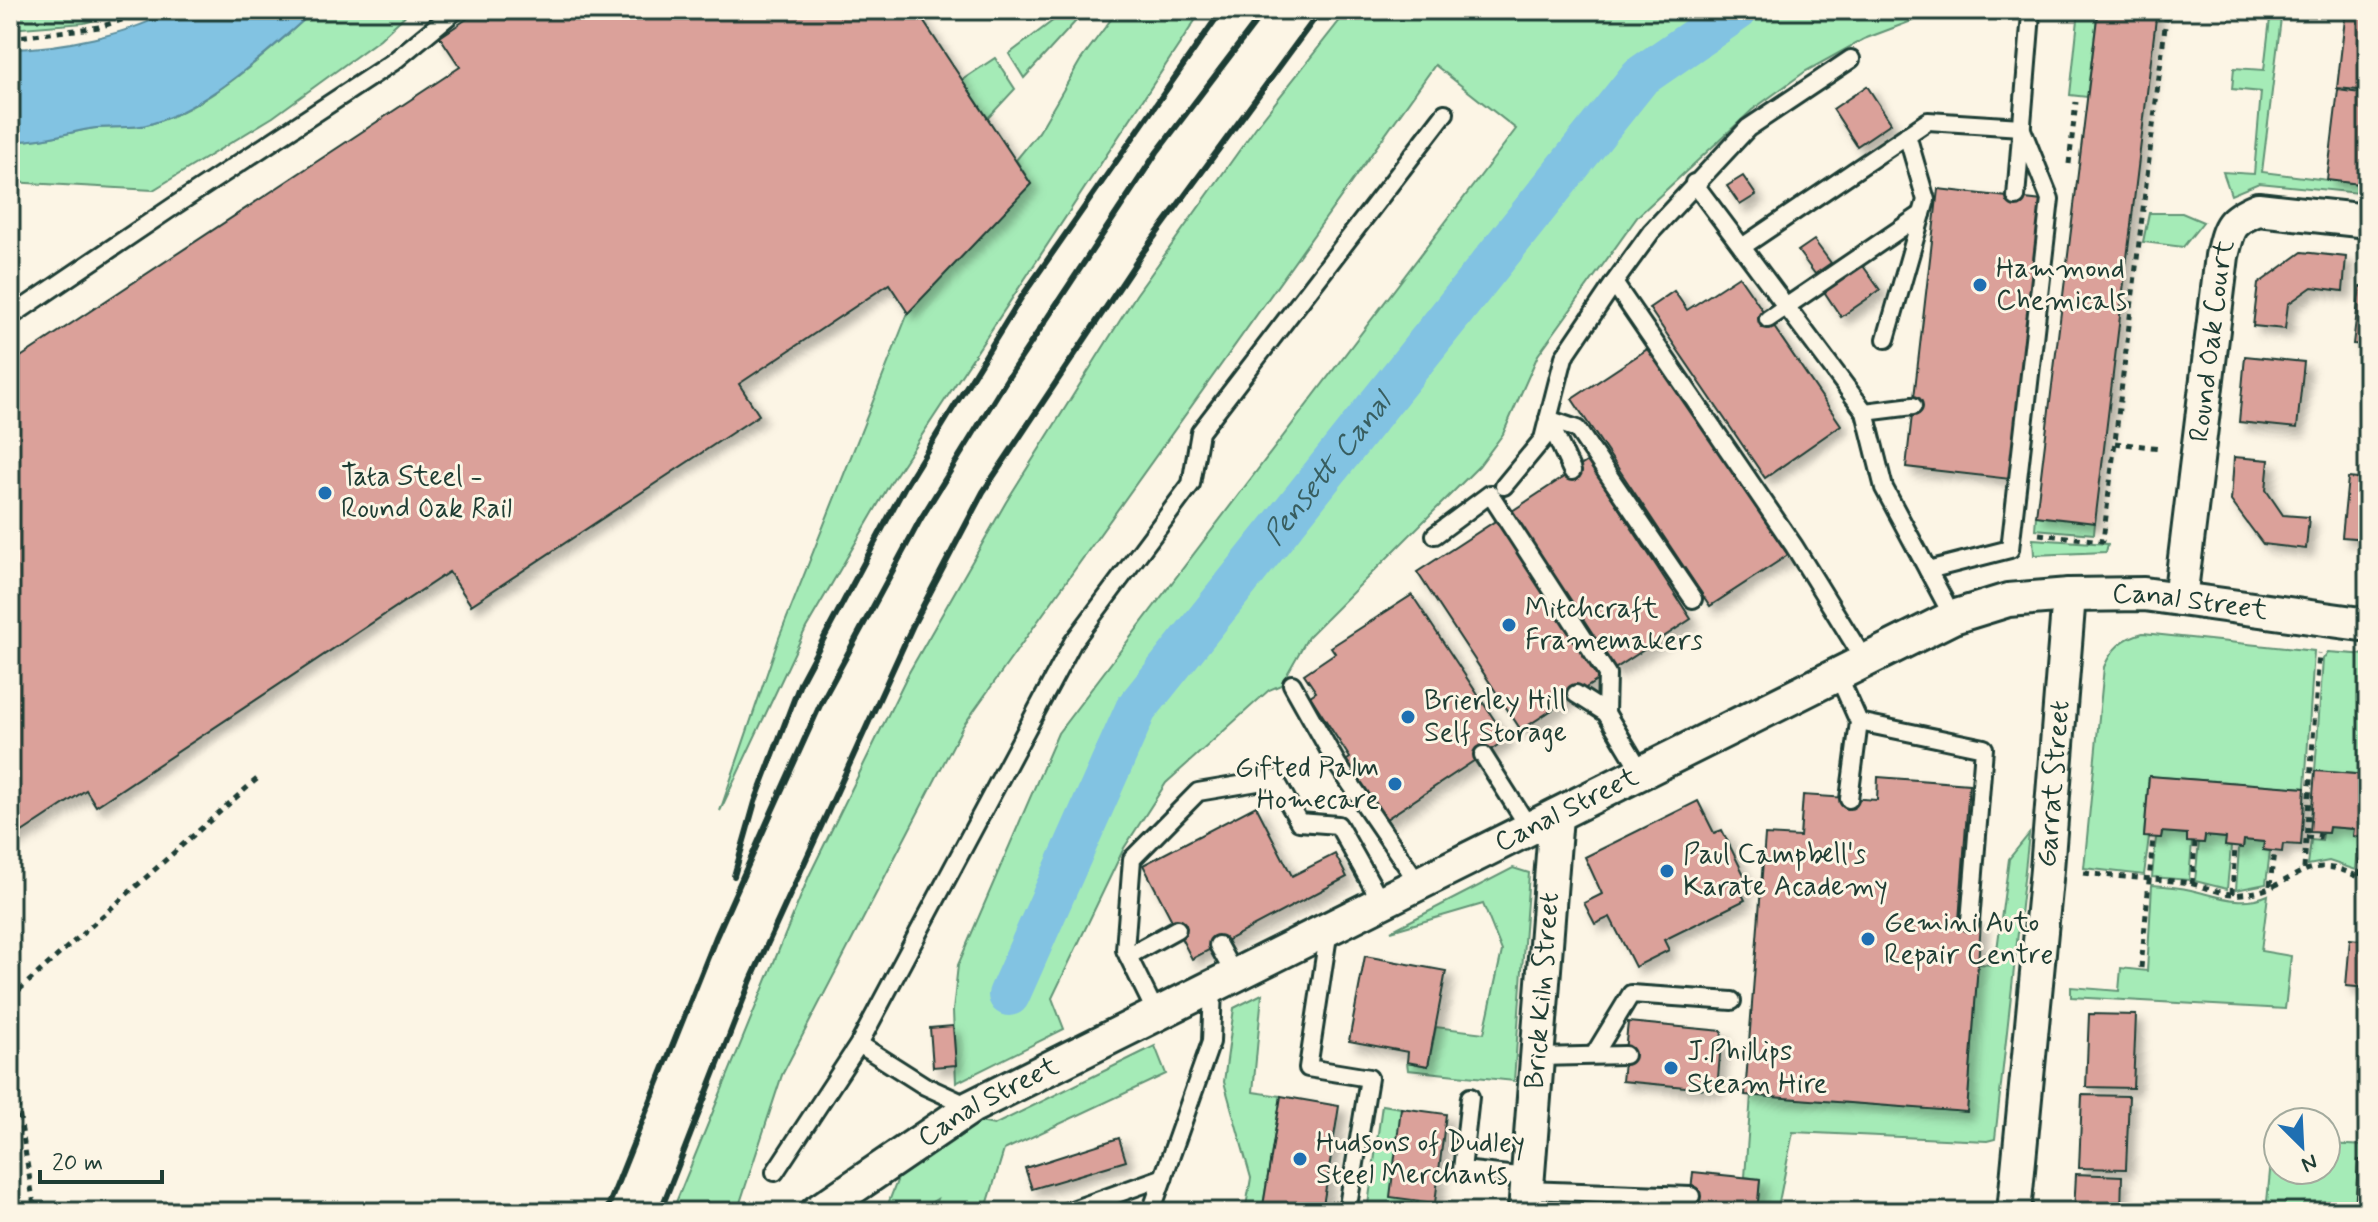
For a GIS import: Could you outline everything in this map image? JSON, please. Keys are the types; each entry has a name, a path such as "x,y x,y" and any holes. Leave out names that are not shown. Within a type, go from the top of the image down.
{"street":[{"name":"Round Oak Court","path":"2180,599 2222,256 2229,226 2242,215 2258,209 2368,221"},
{"name":"Canal Street","path":"817,1212 971,1107 1953,617 2008,600 2144,594 2368,625"},
{"name":"Garrat Street","path":"2014,1212 2047,869 2069,595"},
{"name":"Brick Kiln Street","path":"1526,1193 1538,1057 1543,822"}],"lane":[{"path":"10,317 393,62 456,10"},
{"path":"2016,197 2031,14"},
{"path":"1504,486 1543,439 1564,357 1651,232 1748,128 1851,59"},
{"path":"775,1172 859,1044 1073,642 1191,484 1200,432 1445,113"},
{"path":"1742,247 1928,121 2021,127"},
{"path":"1928,570 2010,549 2050,199 2021,127"},
{"path":"1886,339 1926,200 1907,135"},
{"path":"1694,183 1865,412 1884,488 1953,617"},
{"path":"1768,319 1922,214"},
{"path":"1614,283 1692,405 1794,546 1852,668 1859,722 1849,799"},
{"path":"1865,412 1913,406"},
{"path":"1548,419 1572,471"},
{"path":"1548,419 1577,429 1693,599"},
{"path":"1435,535 1490,494 1607,674 1606,713"},
{"path":"1292,684 1337,764 1419,884"},
{"path":"1576,694 1606,713 1642,773"},
{"path":"1859,722 1984,748 1970,922"},
{"path":"1483,755 1543,822"},
{"path":"1157,1015 1125,950 1132,859 1198,792 1275,779 1299,822 1338,825 1382,903"},
{"path":"1128,956 1177,929"},
{"path":"1329,929 1308,1068 1369,1078 1347,1212"},
{"path":"1151,1212 1211,1042 1224,981 1218,945"},
{"path":"1594,1055 1631,994 1732,1001"},
{"path":"859,1044 925,1086 971,1107"},
{"path":"1538,1057 1625,1055"},
{"path":"1470,1097 1462,1170 1526,1193 1691,1196"},
{"path":"1066,1212 1164,1177"}],"path":[{"path":"10,38 99,27 155,10"},
{"path":"2030,533 2103,541 2167,10"},
{"path":"2115,443 2198,453"},
{"path":"2304,869 2319,652"},
{"path":"10,998 258,778"},
{"path":"2306,837 2319,838 2320,832"},
{"path":"2359,877 2362,837"},
{"path":"2141,968 2153,838"},
{"path":"2192,884 2195,843"},
{"path":"2232,894 2235,847"},
{"path":"2270,886 2274,851"},
{"path":"2047,869 2192,884 2232,894 2259,891 2304,869 2338,868 2368,882"},
{"path":"10,1056 35,1212"}],"green space":[{"path":"10,10 131,10 84,23 10,29"},
{"path":"310,10 411,10 380,39 273,117 153,190 10,182 10,141 40,139 96,128 143,126 171,116 193,106 234,79 307,17"},
{"path":"1067,10 1086,10 1024,78 1009,54"},
{"path":"1118,10 1202,10 891,482 806,628 720,811 779,638 908,313 1031,184 1016,160 1039,132 1080,61"},
{"path":"1348,10 1941,10 1864,39 1806,71 1752,110 1638,216 1538,355 1503,434 1479,466 1308,637 1281,685 1269,690 1166,783 1124,848 1052,998 1064,1029 956,1083 953,1011 958,965 1058,733 1516,129 1435,65 963,726 782,1075 737,1212 672,1212 809,876 908,674 1006,502 1136,295 1256,127"},
{"path":"2079,10 2098,10 2087,97 2070,95"},
{"path":"2271,10 2282,10 2262,172 2368,185 2368,194 2259,183 2231,195 2223,172 2254,174 2261,92 2232,89 2234,68 2264,70"},
{"path":"995,58 1015,89 988,118 962,80"},
{"path":"2149,213 2182,213 2203,222 2183,247 2143,242"},
{"path":"2036,516 2095,523 2094,534 2035,529"},
{"path":"2033,539 2108,544 2106,552 2034,555"},
{"path":"2143,633 2314,651 2305,788 2149,776 2144,836 2149,837 2144,875 2084,868 2104,667 2119,645"},
{"path":"2328,652 2368,655 2368,775 2315,771 2323,659"},
{"path":"2329,827 2354,829 2353,836 2359,837 2356,870 2329,861 2308,865 2311,840 2322,841 2323,833 2328,833"},
{"path":"2162,832 2187,834 2187,842 2192,842 2189,880 2152,877 2156,838 2161,838"},
{"path":"2029,834 1995,1139 1793,1132 1777,1212 1757,1212 1760,1179 1745,1177 1751,1095 1967,1112 1978,964 1995,965 2009,859"},
{"path":"2205,836 2226,838 2225,846 2231,847 2227,889 2195,881 2199,842 2204,843"},
{"path":"2244,840 2264,842 2263,850 2270,851 2266,884 2236,890 2239,848 2243,848"},
{"path":"1513,868 1529,873 1514,1081 1408,1070 1407,1062 1428,1066 1436,1027 1484,1033 1502,951 1483,904 1391,931"},
{"path":"2152,885 2239,900 2268,895 2261,951 2291,956 2285,1009 2071,997 2071,987 2119,991 2121,968 2147,971"},
{"path":"1262,994 1253,1092 1281,1096 1262,1212 1245,1212 1251,1178 1224,1082 1234,1008"},
{"path":"1155,1046 1166,1074 1004,1150 985,1212 933,1212 937,1199 916,1212 885,1212 902,1168 975,1121 994,1125"},
{"path":"1382,1105 1401,1108 1435,1203 1445,1203 1444,1212 1367,1212"},
{"path":"2342,1145 2368,1146 2368,1161 2359,1160 2355,1212 2266,1212 2269,1186 2342,1186"}],"water":[{"path":"171,10 310,10 307,17 233,79 171,116 143,126 96,128 40,139 10,141 10,49 49,46 116,33"}],"building":[{"name":"Tata Steel - Round Oak Rail","path":"480,10 916,10 1031,184 908,313 889,284 739,384 759,415 471,605 449,572 96,806 86,790 10,840 10,364 460,67 440,37"},
{"path":"2098,10 2157,10 2095,523 2036,516"},
{"path":"2346,10 2368,10 2368,91 2337,88"},
{"path":"1867,86 1891,123 1857,146 1833,109"},
{"path":"2338,90 2368,94 2368,185 2327,180"},
{"path":"1743,176 1756,195 1740,205 1727,186"},
{"name":"Hammond Chemicals","path":"1938,189 2042,201 2010,479 1906,467"},
{"path":"1814,240 1831,263 1815,274 1798,251"},
{"path":"2302,252 2346,257 2343,291 2312,287 2288,304 2285,329 2253,326 2258,284"},
{"path":"1861,263 1880,290 1841,317 1823,290"},
{"path":"1739,276 1841,425 1765,478 1649,308 1674,291 1687,310"},
{"path":"2360,286 2368,287 2368,345 2353,344"},
{"path":"1649,348 1788,555 1710,606 1572,399"},
{"path":"2245,356 2304,362 2297,428 2239,422"},
{"path":"2234,457 2269,460 2266,490 2283,515 2309,517 2306,549 2263,544 2231,501"},
{"path":"1588,461 1691,619 1613,670 1509,513"},
{"path":"2348,478 2368,480 2368,539 2342,537"},
{"name":"Mitchcraft Framemakers","path":"1497,520 1601,678 1521,730 1417,572"},
{"name":"Brierley Hill Self Storage","path":"1412,595 1507,739 1383,821 1344,762 1350,758 1310,696 1316,692 1304,674 1335,653 1331,647"},
{"path":"2315,771 2368,775 2368,838 2353,836 2354,829 2329,827 2328,833 2310,832"},
{"path":"2149,776 2305,788 2301,845 2283,844 2282,852 2263,850 2264,842 2244,840 2243,848 2225,846 2226,838 2205,836 2204,843 2187,842 2187,834 2162,832 2161,838 2144,837"},
{"name":"Gemini Auto Repair Centre","path":"1878,777 1969,784 1959,921 1981,923 1967,1112 1745,1095 1765,835 1800,837 1803,795 1877,800"},
{"name":"Paul Campbell's Karate Academy","path":"1698,801 1714,833 1722,830 1749,885 1740,890 1745,900 1664,940 1669,950 1635,967 1610,917 1595,924 1584,903 1602,894 1585,857"},
{"path":"1256,806 1292,876 1335,854 1347,877 1192,959 1143,865"},
{"path":"2350,939 2368,941 2368,988 2346,986"},
{"name":"Hudsons of Dudley Steel Merchants","path":"1365,956 1446,971 1428,1066 1407,1062 1408,1052 1349,1041"},
{"path":"2089,1014 2136,1015 2133,1088 2086,1087"},
{"name":"J.Phillips Steam Hire","path":"1628,1022 1722,1031 1717,1090 1622,1081"},
{"path":"953,1026 956,1065 933,1067 930,1028"},
{"path":"2082,1095 2129,1096 2126,1169 2079,1168"},
{"name":"Hudsons of Dudley Steel Merchants","path":"1281,1096 1339,1106 1322,1212 1262,1212"},
{"path":"1401,1108 1446,1114 1435,1203 1390,1197"},
{"path":"1119,1138 1126,1161 1032,1189 1025,1168"},
{"path":"2358,1160 2368,1161 2368,1212 2355,1212"},
{"path":"1693,1172 1760,1179 1757,1212 1689,1212"},
{"path":"2076,1174 2122,1176 2121,1212 2074,1212"},
{"path":"1610,1206 1653,1209 1653,1212 1609,1212"}],"waterway":[{"name":"Pensett Canal","path":"1009,995 1136,709 1640,77 1737,10"}],"railway":[{"path":"734,876 755,802 801,681 904,488 1021,298 1222,10"},
{"path":"606,1212 716,937 821,703 920,520 1007,379 1157,152 1265,10"},
{"path":"660,1212 751,980 913,625 983,492 1141,255 1321,10"}],"place":[{"name":"Hammond Chemicals","path":"1980,285"},
{"name":"Tata Steel - Round Oak Rail","path":"325,493"},
{"name":"Mitchcraft Framemakers","path":"1509,625"},
{"name":"Brierley Hill Self Storage","path":"1408,717"},
{"name":"Gifted Palm Homecare","path":"1395,784"},
{"name":"Paul Campbell's Karate Academy","path":"1667,871"},
{"name":"Gemini Auto Repair Centre","path":"1868,939"},
{"name":"J.Phillips Steam Hire","path":"1671,1068"},
{"name":"Hudsons of Dudley Steel Merchants","path":"1300,1159"}]}
